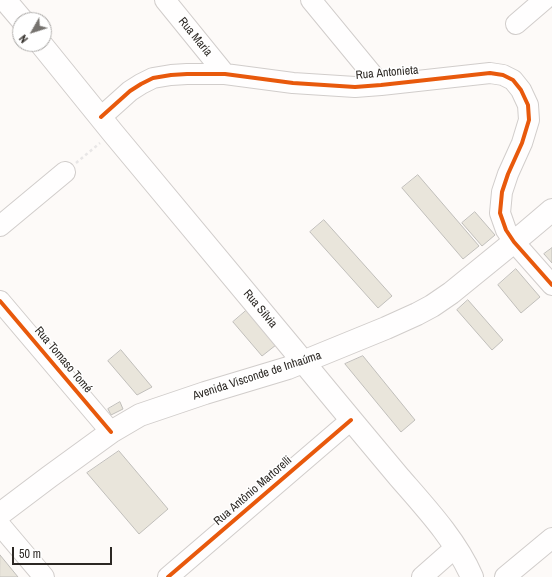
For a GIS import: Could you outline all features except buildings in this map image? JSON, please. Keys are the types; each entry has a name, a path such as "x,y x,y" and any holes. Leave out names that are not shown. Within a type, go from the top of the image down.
{"main road":[{"path":"5,0 15,12"},
{"name":"Rua Sílvia","path":"48,52 320,383 428,511 456,547 472,577"},
{"name":"Avenida Visconde de Inhaúma","path":"0,514 111,432 140,415 205,393 280,371 386,328 432,306 456,289 552,210"}],"street":[{"name":"Rua Maria","path":"164,0 226,74"},
{"path":"310,0 381,86"},
{"path":"516,24 544,0"},
{"name":"Rua Antonieta","path":"101,117 130,91 141,84 153,78 170,75 226,74 293,83 355,86 381,86 490,73 503,75 513,80 521,90 528,105 529,120 522,143 508,174 502,192 500,213 506,230 514,242 552,285"},
{"path":"0,226 65,172"},
{"name":"Rua Tomaso Tomé","path":"0,301 111,432"},
{"name":"Rua Antônio Martorelli","path":"168,577 351,420"},
{"path":"0,525 44,577"},
{"path":"505,577 552,538"},
{"path":"422,577 456,547"}],"path":[{"path":"65,172 100,143"}],"cycle path":[{"path":"101,117 130,91 141,84 153,78 171,75 225,74 293,83 355,87 490,73 503,75 513,80 521,90 528,105 529,120 522,143 508,174 502,192 500,213 506,230 514,242 552,285"},
{"path":"0,301 111,432"},
{"path":"168,577 351,420"}]}
